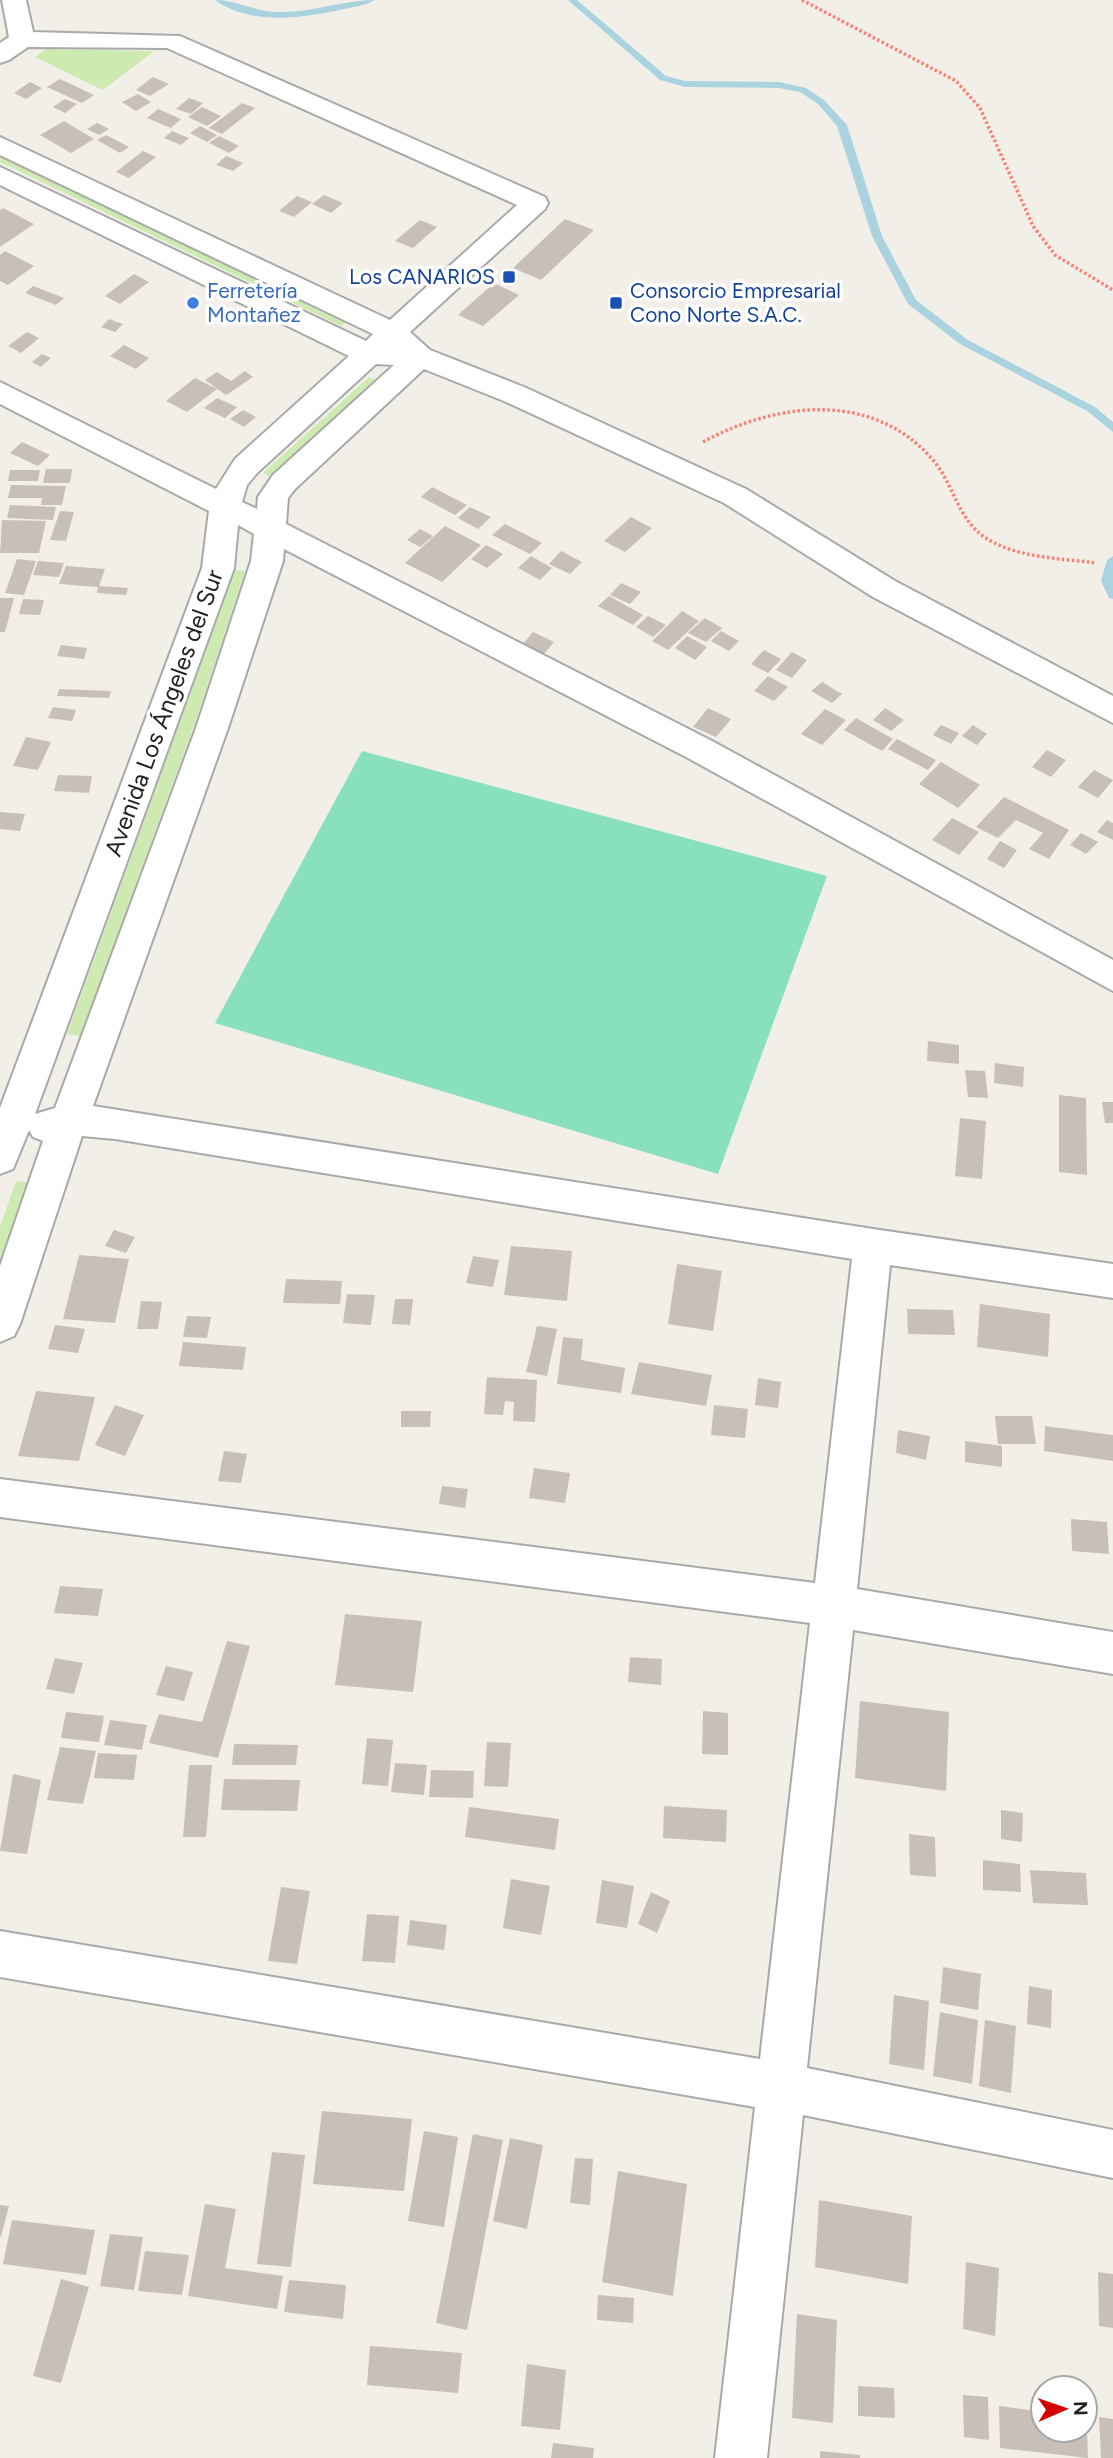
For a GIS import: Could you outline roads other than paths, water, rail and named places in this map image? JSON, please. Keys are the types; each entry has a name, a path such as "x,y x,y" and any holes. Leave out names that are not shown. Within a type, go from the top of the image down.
{"street":[{"path":"11,47 14,0"},
{"name":"Avenida Los Ángeles del Sur","path":"3,1144 12,1094 218,568 225,507 233,483 246,466 535,203 171,41 11,47"},
{"path":"0,145 394,333 420,356 514,394 735,496 884,589 1113,711"},
{"path":"0,175 369,354 420,356"},
{"name":"Avenida Los Ángeles del Sur","path":"0,1324 69,1119 212,727 267,561 268,527 273,496 284,482 420,356"},
{"path":"0,392 829,816 1113,977"},
{"path":"12,1094 69,1119 114,1123 873,1246 1113,1281"},
{"path":"3,1144 69,1119"},
{"path":"741,2458 873,1246"},
{"path":"0,1498 834,1606 1113,1653"},
{"path":"0,1954 781,2087 1113,2154"}],"waterway":[{"path":"219,0 238,8 276,15 313,13 371,0"},
{"path":"572,0 663,78 685,84 779,85 803,90 821,102 842,125 877,236 912,302 964,342 1091,409 1113,428"},
{"path":"1113,560 1107,581 1113,595"}],"place":[{"name":"Los CANARIOS","path":"509,277"},
{"name":"Ferretería Montañez","path":"193,303"},
{"name":"Consorcio Empresarial Cono Norte S.A.C.","path":"616,303"}]}
